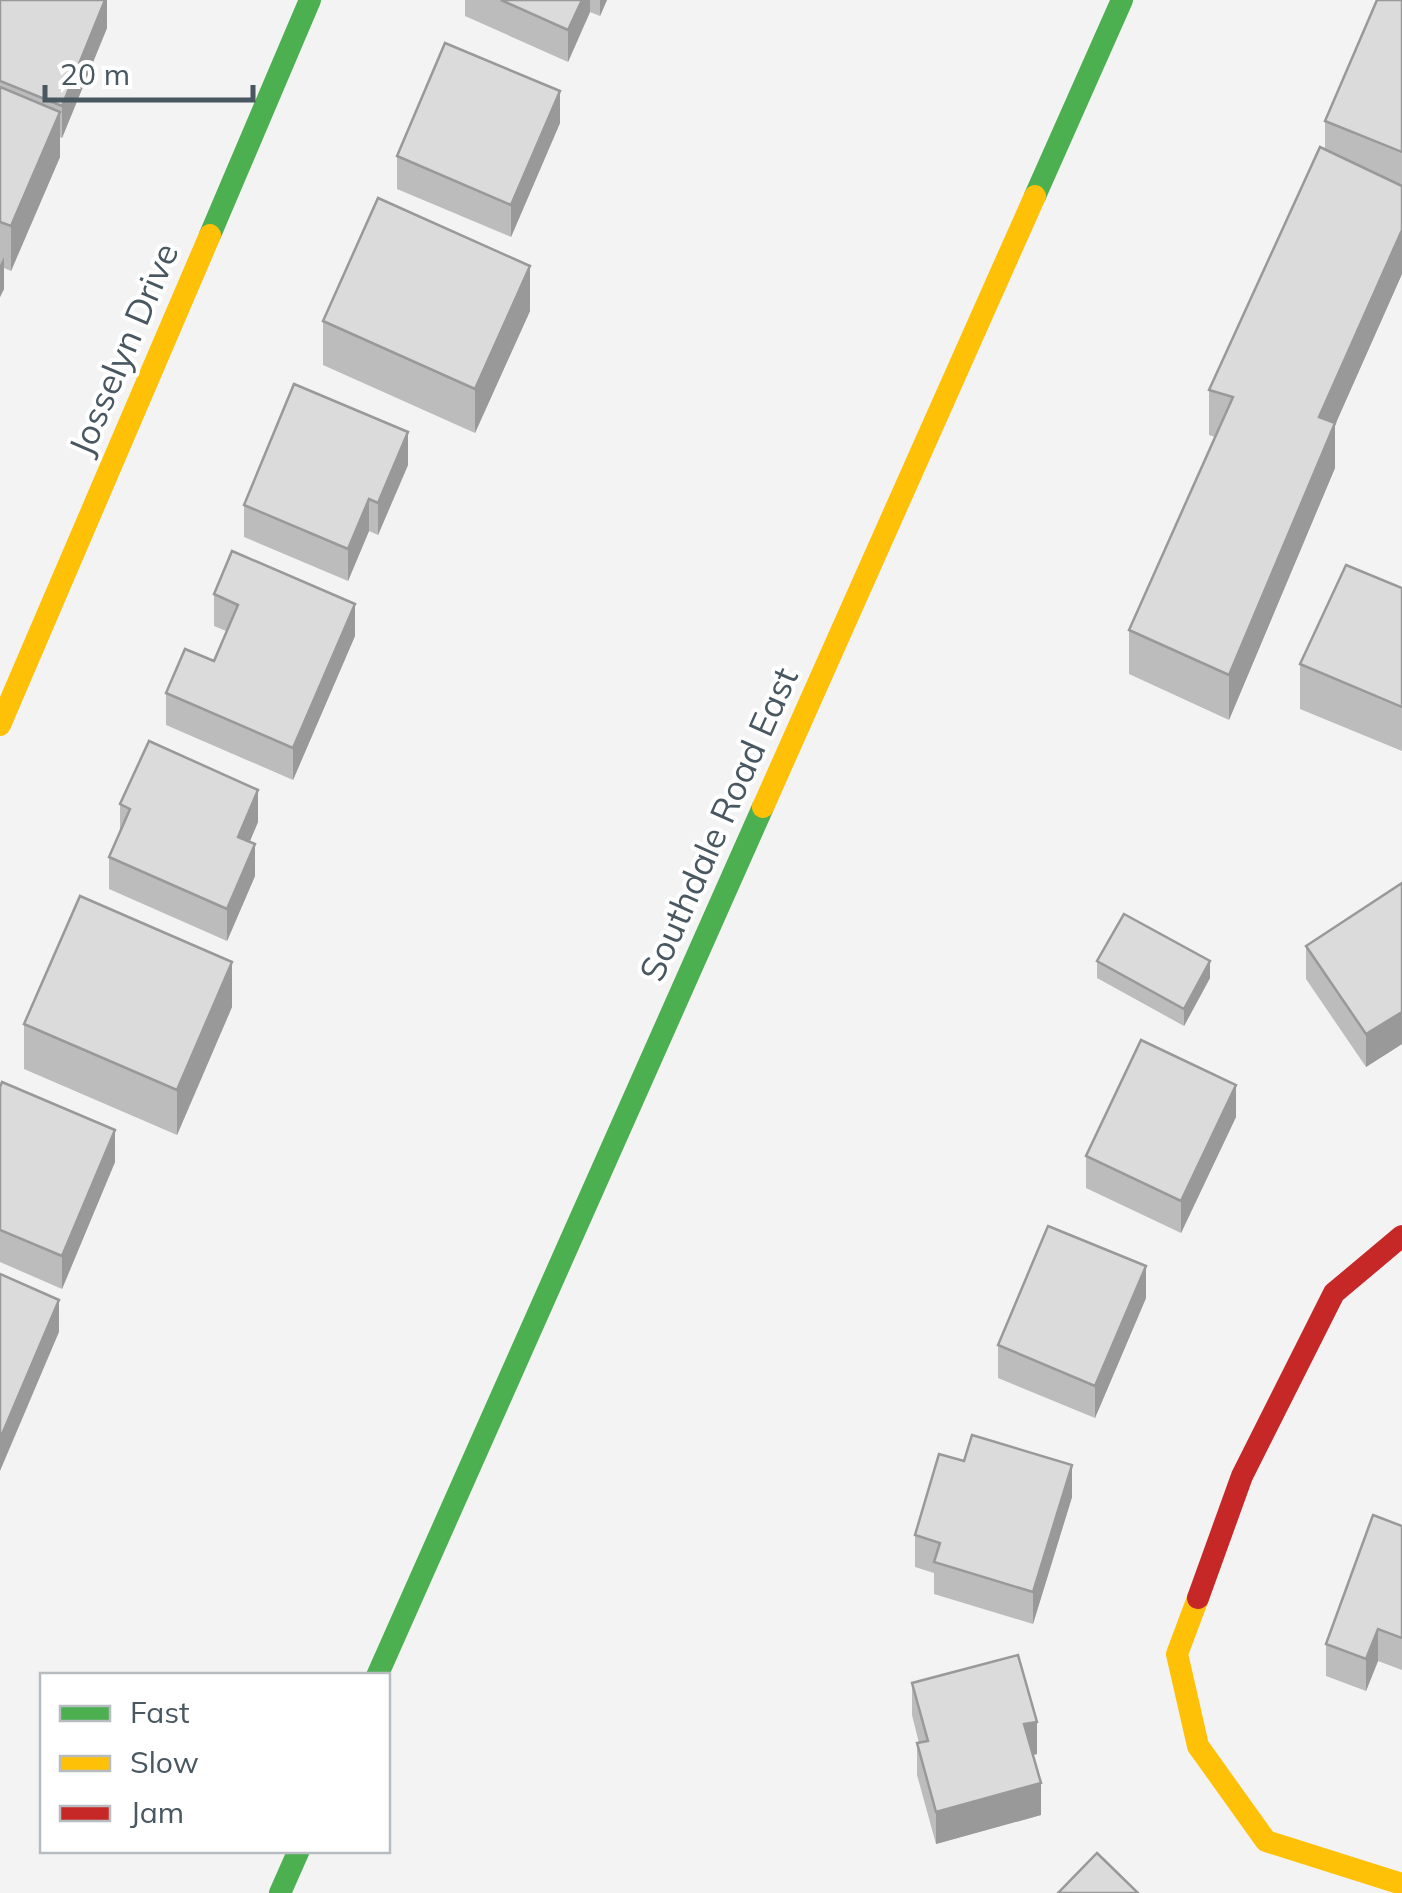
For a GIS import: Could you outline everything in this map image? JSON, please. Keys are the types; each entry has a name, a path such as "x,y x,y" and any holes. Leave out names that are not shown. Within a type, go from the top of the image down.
{"main road":[{"name":"Josselyn Drive","path":"0,725 310,0"},
{"name":"Southdale Road East","path":"378,1673 1122,0"},
{"path":"1402,1236 1334,1292 1242,1476 1177,1654 1198,1746 1266,1841 1402,1884"},
{"path":"280,1893 298,1853"}],"building":[{"path":"0,0 105,0 62,106 0,81"},
{"path":"501,0 582,0 568,30"},
{"path":"1377,0 1402,0 1402,152 1325,121"},
{"path":"445,43 560,91 511,205 397,156"},
{"path":"0,87 60,112 11,226 0,222"},
{"path":"1320,147 1402,186 1402,230 1319,417 1335,423 1229,675 1129,630 1233,397 1209,390"},
{"path":"378,198 530,266 475,389 323,321"},
{"path":"294,384 408,432 378,503 369,499 348,549 244,505"},
{"path":"232,551 355,604 293,748 166,693 185,649 214,661 238,605 214,594"},
{"path":"1346,565 1402,588 1402,707 1300,664"},
{"path":"149,741 258,790 238,837 255,844 227,909 109,857 130,809 120,804"},
{"path":"1402,883 1402,1012 1366,1034 1306,946"},
{"path":"80,896 232,962 177,1090 24,1024"},
{"path":"1124,914 1210,961 1184,1009 1097,961"},
{"path":"1141,1040 1236,1085 1181,1201 1086,1156"},
{"path":"2,1082 115,1130 62,1256 0,1230"},
{"path":"1048,1226 1146,1266 1095,1386 998,1345"},
{"path":"0,1274 59,1300 0,1439"},
{"path":"972,1435 1072,1465 1033,1592 934,1562 940,1543 915,1535 939,1454 964,1461"},
{"path":"1373,1515 1402,1526 1402,1638 1378,1629 1366,1659 1326,1644"},
{"path":"1018,1655 1037,1722 1024,1724 1041,1783 936,1812 917,1743 928,1741 912,1683"},
{"path":"1097,1853 1138,1893 1058,1893"}],"traffic: fast":[{"path":"210,235 310,0"},
{"path":"1035,196 1122,0"},
{"path":"378,1673 763,807"},
{"path":"280,1893 298,1853"}],"traffic: slow":[{"path":"763,807 1035,196"},
{"path":"0,725 210,235"},
{"path":"1198,1598 1177,1654 1198,1746 1266,1841 1402,1884"}],"traffic: jam":[{"path":"1198,1598 1242,1476 1334,1293 1402,1236"}]}
